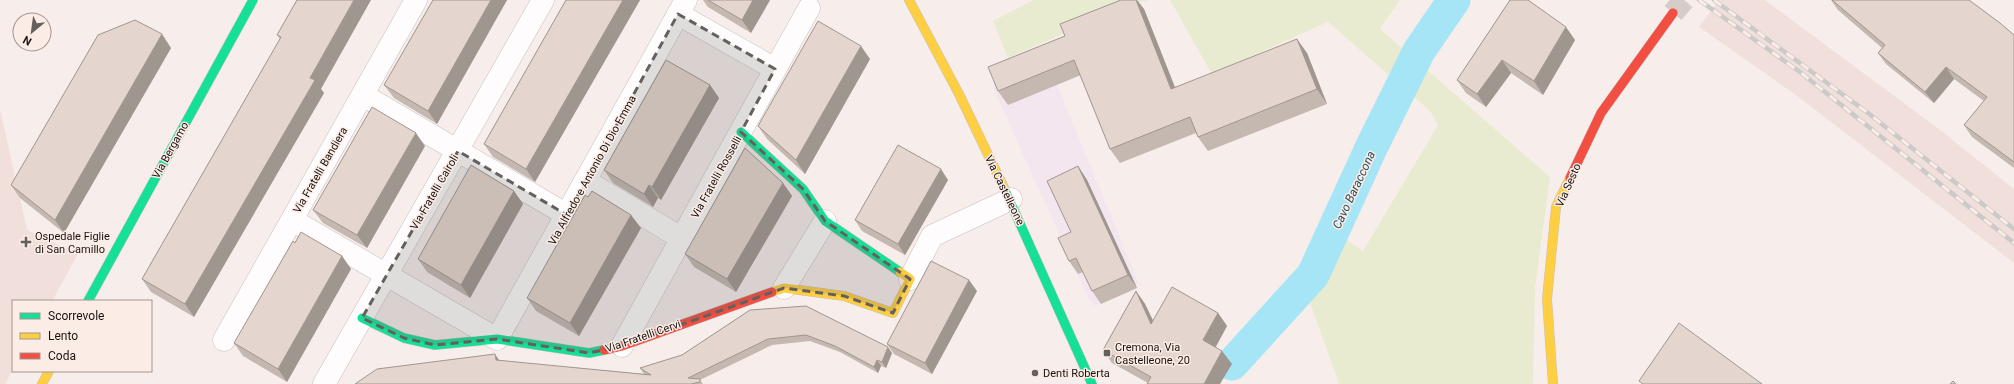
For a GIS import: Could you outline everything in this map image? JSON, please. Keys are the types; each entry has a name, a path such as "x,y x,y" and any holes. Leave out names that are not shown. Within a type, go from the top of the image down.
{"street":[{"name":"Via Bergamo","path":"89,300 253,0"},
{"name":"Via Fratelli Bandiera","path":"224,340 416,0"},
{"name":"Via Fratelli Cairoli","path":"324,384 543,0"},
{"name":"Via Castelleone","path":"909,0 928,34 1011,199 1092,384"},
{"path":"682,7 775,69"},
{"name":"Via Alfredo e Antonio Di Dio Emma","path":"497,339 682,7"},
{"name":"Via Fratelli Rosselli","path":"622,346 808,8"},
{"name":"Via Sesto","path":"1552,384 1547,299 1556,207 1601,113 1673,13"},
{"path":"362,95 567,215"},
{"path":"741,132 803,189 825,221 910,279"},
{"path":"586,181 681,238"},
{"name":"Via Fratelli Cervi","path":"362,318 404,338 434,345 497,339 590,353 622,346 784,288 844,296 893,313 932,236 1011,199"},
{"name":"Via Fratelli Cervi","path":"292,220 497,339"},
{"path":"784,288 825,221"},
{"path":"42,384 49,372"}],"highlighted area":[{"path":"678,14 775,69 741,132 803,189 825,221 910,279 893,313 844,296 784,288 622,346 589,353 497,339 435,345 404,338 362,318 458,151 567,215"}],"shaded area":[{"path":"1719,0 1765,0 1940,130 2014,189 2014,263 1796,95 1699,27"},
{"path":"1049,65 1138,281 1134,290 1095,306 1088,298 993,88 995,78"},
{"name":"Ospedale Figlie di San Camillo","path":"0,109 27,230 78,254 53,300 12,300 12,371 5,384 0,384"}],"green space":[{"path":"1034,0 1149,0 1131,4 1008,58 993,21"},
{"path":"1170,0 1400,0 1380,29 1550,177 1535,288 1533,384 1339,384 1310,303 1329,278 1344,238 1363,251 1438,125 1430,111 1328,22 1212,74"}],"building":[{"path":"297,0 354,0 310,78 315,80 185,304 142,279 281,37 277,35"},
{"path":"433,0 491,0 428,111 384,85"},
{"path":"566,0 623,0 526,169 484,144"},
{"path":"708,0 753,0 742,20"},
{"path":"1121,0 1136,0 1171,89 1297,39 1317,89 1198,137 1190,117 1110,149 1074,60 998,91 988,67 1065,36 1060,24"},
{"path":"1510,0 1528,0 1566,27 1534,81 1502,60 1477,94 1457,80"},
{"path":"1832,0 1969,0 2014,35 2014,162 1964,125 1987,97 1946,67 1925,92 1878,53 1885,45"},
{"path":"135,20 162,34 55,220 11,185 98,35"},
{"path":"818,21 861,46 796,160 758,126"},
{"path":"666,60 710,85 652,187 649,185 644,194 604,170"},
{"path":"372,107 416,133 357,235 313,210"},
{"path":"898,145 941,169 898,244 855,220"},
{"path":"745,148 783,183 727,279 685,254"},
{"path":"471,165 514,191 461,285 418,259"},
{"path":"1078,166 1128,275 1092,291 1076,258 1069,261 1058,238 1071,232 1047,181"},
{"path":"592,191 631,215 570,323 527,298 585,195 588,197"},
{"path":"301,232 342,256 278,369 234,343 293,241 295,243"},
{"path":"931,261 969,280 925,363 887,344"},
{"path":"1172,287 1218,313 1203,340 1222,351 1204,384 1147,384 1151,377 1103,350 1136,291 1151,324"},
{"path":"806,306 888,347 882,362 877,360 874,367 835,346 806,335 768,339 688,378 700,379 700,382 691,384 355,384 377,369 495,354 496,360 651,375 640,368 682,355 750,310"},
{"path":"1679,323 1762,384 1643,384 1639,381"}],"waterway":[{"name":"Cavo Baraccona","path":"1232,364 1313,275 1372,146 1419,51 1454,0"}],"tunnel":[{"path":"1673,13 1684,0"}],"railway":[{"path":"1699,0 1800,72 2014,243"},
{"path":"1714,0 1868,113 2014,229"}],"traffic: fast":[{"path":"89,300 253,0"},
{"path":"741,132 803,189 825,221 900,272"},
{"path":"1004,188 1092,384"},
{"path":"362,318 404,338 435,345 497,339 589,353 604,350"}],"traffic: slow":[{"path":"909,0 959,94 1004,188"},
{"path":"1553,384 1547,299 1556,207 1570,178"},
{"path":"772,292 784,288 844,296 893,313 910,279 900,272"},
{"path":"42,384 48,372"}],"traffic: jam":[{"path":"1570,178 1601,113 1673,13"},
{"path":"604,350 622,346 772,292"}],"place":[{"name":"Ospedale Figlie di San Camillo","path":"26,242"},
{"name":"Cremona, Via Castelleone, 20","path":"1107,353"},
{"name":"Denti Roberta","path":"1035,373"}]}
